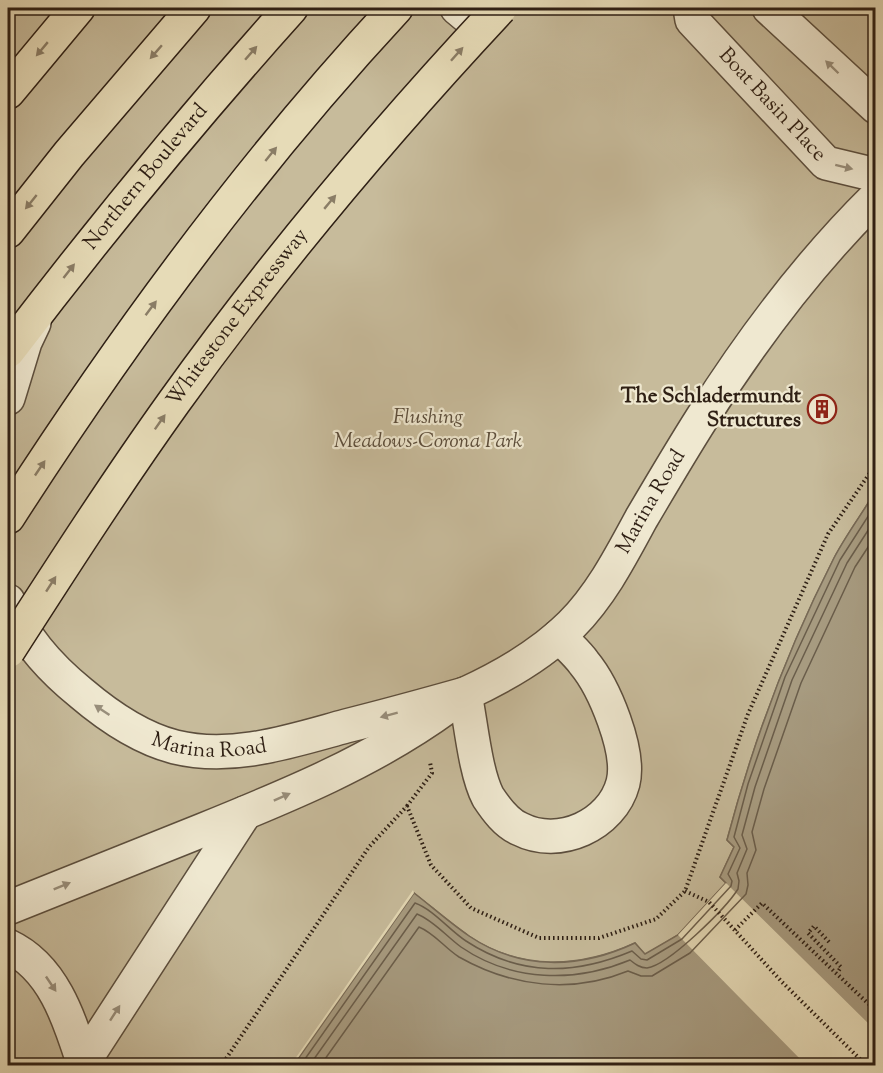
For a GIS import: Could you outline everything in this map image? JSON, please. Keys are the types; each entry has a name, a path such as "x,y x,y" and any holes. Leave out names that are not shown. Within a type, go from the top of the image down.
{"main road":[{"path":"8,92 78,8"},
{"path":"8,231 69,154 194,8"},
{"name":"Northern Boulevard","path":"8,351 94,240 213,96 291,8"},
{"path":"8,517 98,380 188,258 282,139 396,8"},
{"name":"Whitestone Expressway","path":"8,651 130,465 233,323 315,219 412,104 500,8"}],"street":[{"path":"457,8 469,18 479,8"},
{"name":"Boat Basin Place","path":"690,8 692,20 826,163 876,175"},
{"path":"769,8 876,107"},
{"name":"Marina Road","path":"8,908 245,813 373,755 421,726 465,694 513,670 559,636 592,601 704,414 794,286 843,229 876,197"},
{"path":"8,398 25,342 41,307"},
{"name":"Marina Road","path":"8,601 23,631 40,655 69,683 96,706 126,726 152,740 177,747 233,751 272,746 465,694"},
{"path":"465,694 481,778 496,808 519,829 536,835 552,837 570,834 600,819 619,795 624,780 622,751 613,720 593,677 585,664 559,636"},
{"path":"82,1064 245,813"},
{"path":"8,946 30,961 57,993 66,1012 82,1064"}],"path":[{"path":"685,891 709,902 782,982 867,1065"},
{"path":"735,930 762,903 876,1011"},
{"path":"829,942 814,926 808,933 842,967 837,973"}],"green space":[{"name":"Flushing Meadows-Corona Park","path":"8,8 875,8 875,492 834,558 817,592 773,696 748,767 727,840 734,847 720,877 726,883 678,935 645,955 635,943 593,957 572,961 530,960 509,955 469,936 414,893 293,1065 8,1065"}],"water":[{"path":"875,492 875,1065 293,1066 414,893 469,936 509,956 530,960 551,962 593,958 635,943 645,954 678,935 726,883 720,877 734,847 727,840 748,767 773,696 817,592 834,558"}],"pier":[{"path":"726,883 875,1030 875,1065 806,1065 678,935"},
{"path":"413,890 414,893 293,1065 290,1066"}],"place":[{"name":"The Schladermundt Structures","path":"822,409"}]}
